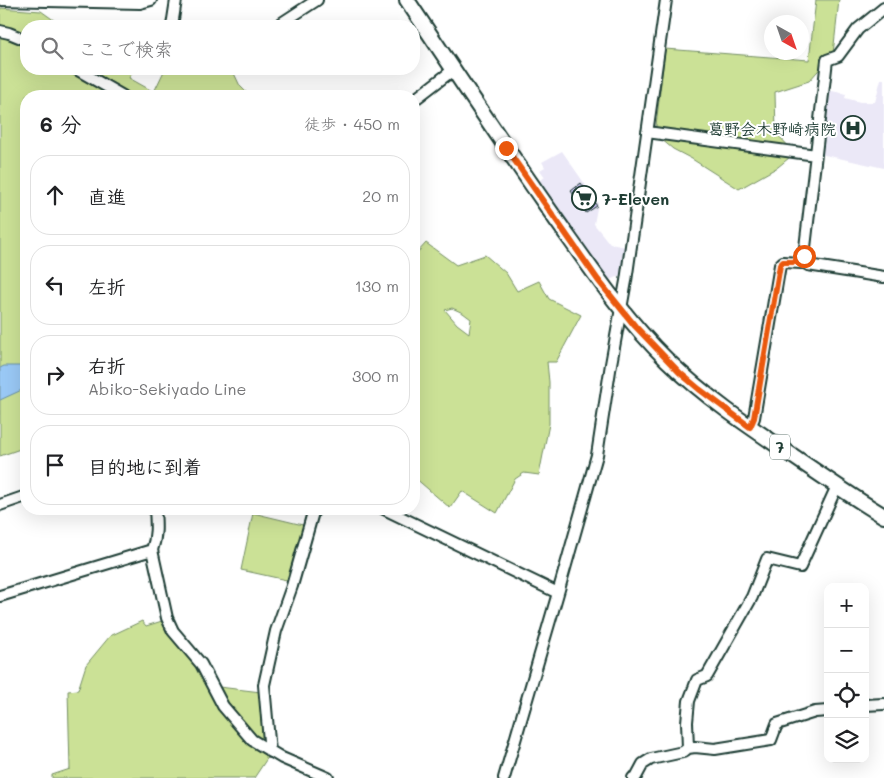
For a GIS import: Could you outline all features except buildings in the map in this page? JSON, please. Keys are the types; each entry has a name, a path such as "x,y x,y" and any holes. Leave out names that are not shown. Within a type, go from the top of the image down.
{"main road":[{"name":"7","path":"407,0 598,280 642,335 699,389 750,427 884,516"}],"street":[{"path":"0,0 140,3 151,0"},
{"path":"173,20 176,0"},
{"path":"286,20 317,0"},
{"path":"504,778 597,455 648,132 666,0"},
{"path":"802,261 826,60 838,56 858,29 884,8"},
{"path":"0,31 9,32 20,37"},
{"path":"420,96 454,70"},
{"path":"86,75 113,90"},
{"path":"648,132 816,155"},
{"path":"750,427 754,418 780,265 783,262 802,261 808,265 884,278"},
{"path":"688,748 688,701 696,680 707,676 712,668 752,597 767,559 800,567 837,486"},
{"path":"0,505 20,498"},
{"path":"155,515 156,531 152,550 167,618 173,630 201,664 223,706 252,740 270,752 328,778"},
{"path":"270,752 264,685 276,631 292,586 312,515"},
{"path":"396,515 558,593"},
{"path":"0,596 152,550"},
{"path":"869,705 884,704"},
{"path":"633,778 636,777 643,764 651,759 683,752 688,748 715,749 771,740 777,724 815,712 824,711"}],"shaded area":[{"name":"葛野会木野崎病院","path":"881,79 884,79 884,168 820,154 827,90 846,94 845,98 860,102 875,102"},
{"path":"562,151 598,203 594,224 610,244 626,247 620,276 609,280 539,181 545,177 540,170 545,167 542,162"}],"green space":[{"path":"816,0 839,0 833,54 809,81 775,92 776,133 795,153 778,167 739,189 673,149 655,134 665,49 764,57 764,60 809,60"},
{"path":"0,8 41,11 54,20 20,20 20,75 131,75 129,78 150,90 20,90 20,449 0,456"},
{"path":"162,75 235,75 244,90 155,90"},
{"path":"426,243 456,265 485,255 506,273 517,291 539,281 549,299 581,315 556,362 547,362 549,424 539,475 524,473 515,479 497,513 462,491 450,508 420,482 420,250","holes":["452,308 471,319 469,333 457,324 445,310"]},
{"path":"253,515 261,515 307,526 291,581 241,570"},
{"path":"142,621 146,626 162,621 167,630 199,669 216,704 227,719 252,747 268,757 254,778 52,778 52,775 70,769 68,691 78,690 86,665 110,636"},
{"path":"219,687 261,692 267,746 240,719"}],"water":[{"path":"4,366 20,366 20,391 0,400 0,368"}],"place":[{"name":"葛野会木野崎病院","path":"853,128"},
{"name":"7-Eleven","path":"584,198"}],"route":[{"path":"506,148 598,280 635,326 680,373 750,427 754,418 780,265 783,262 800,262 804,256"}]}
